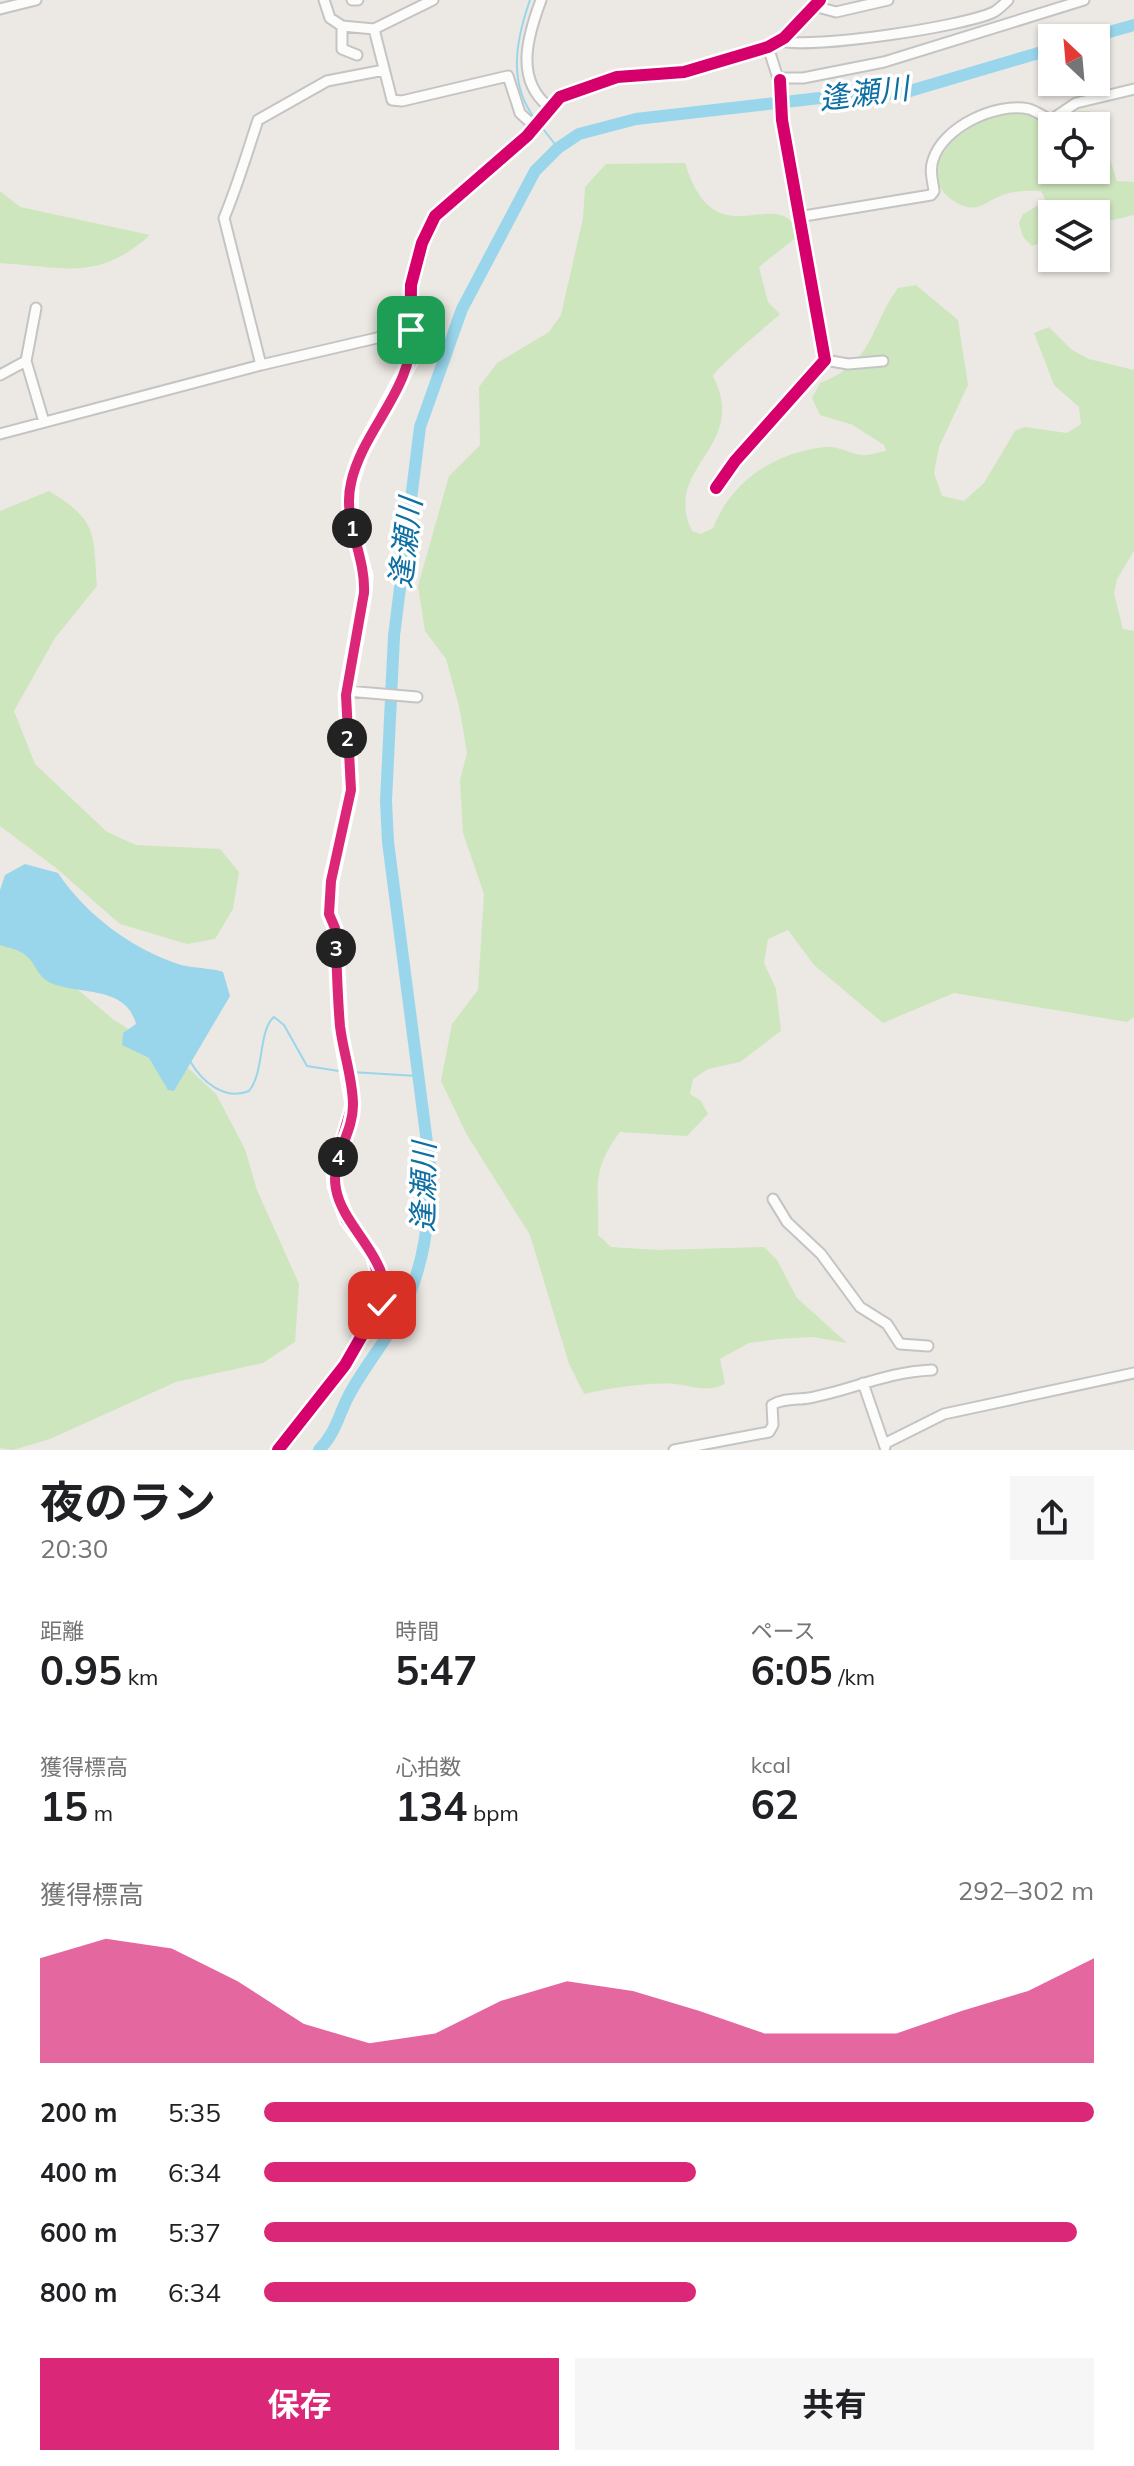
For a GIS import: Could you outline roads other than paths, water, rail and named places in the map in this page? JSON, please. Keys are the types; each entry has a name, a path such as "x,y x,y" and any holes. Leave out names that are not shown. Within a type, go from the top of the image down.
{"street":[{"path":"0,9 36,0"},
{"path":"324,0 330,18 342,26 374,29 433,0"},
{"path":"540,118 532,87 527,42 541,0"},
{"path":"278,1450 345,1365 384,1297 373,1255 347,1220 335,1186 334,1170 353,1105 340,1028 335,928 329,914 331,881 351,790 347,691 365,583 350,520 351,483 361,453 410,362 411,285 422,243 435,216 560,97 617,77 684,72 768,47 780,41 817,3 836,12 888,0"},
{"path":"780,41 825,43 972,19 993,12 1008,0"},
{"path":"780,83 849,70 1084,0"},
{"path":"972,19 977,32"},
{"path":"342,26 342,49 357,55"},
{"path":"374,29 391,98 397,102 508,76 520,113 540,118"},
{"path":"768,47 780,83 798,217 825,360"},
{"path":"261,365 224,218 235,196 237,177 258,120 327,81 384,70"},
{"path":"798,217 931,195 934,191 931,166 938,149 955,130 984,116 1030,109 1051,120 1076,103 1134,89"},
{"path":"36,308 26,361 44,422"},
{"path":"0,434 261,365 411,330"},
{"path":"825,360 848,364 883,361"},
{"path":"716,488 735,461 825,360"},
{"path":"0,375 26,361"},
{"path":"347,691 417,697"},
{"path":"773,1199 787,1222 821,1254 860,1307 887,1324 902,1345 928,1346"},
{"path":"674,1450 694,1443 767,1433 773,1425 772,1408 776,1402 810,1398 896,1372 932,1370"},
{"path":"863,1383 885,1447 944,1414 1134,1373"}],"water":[{"path":"25,864 58,873 97,917 145,950 181,965 223,972 230,996 174,1091 168,1090 149,1058 122,1045 123,1033 136,1024 131,1011 122,1003 99,993 49,982 24,954 0,945 0,890 5,875"}],"waterway":[{"path":"530,0 521,31 517,62 521,92 536,120"},
{"name":"逢瀬川","path":"1110,32 1134,25"},
{"name":"逢瀬川","path":"319,1450 333,1431 354,1386 394,1325 408,1297 420,1260 427,1223 430,1166 388,842 386,801 394,636 420,427 462,309 535,171 558,148 579,134 636,119 820,98 903,93 1038,53"},
{"path":"540,125 558,148"},
{"path":"190,1061 215,1088 231,1093 249,1091 257,1073 266,1031 274,1017 284,1025 307,1066 345,1072"},
{"path":"351,1072 417,1076"}]}
